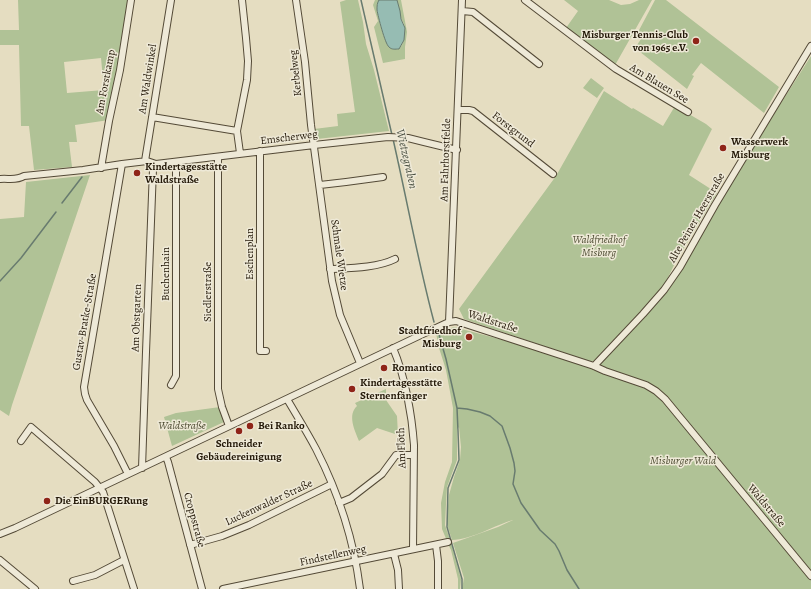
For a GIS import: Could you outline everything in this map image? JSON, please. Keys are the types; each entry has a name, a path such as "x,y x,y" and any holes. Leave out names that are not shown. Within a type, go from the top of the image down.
{"street":[{"name":"Am Forstkamp","path":"101,168 120,70 131,0"},
{"name":"Am Waldwinkel","path":"145,161 171,0"},
{"path":"240,153 237,131 248,61 242,0"},
{"name":"Kerbelweg","path":"296,0 305,62 314,145"},
{"name":"Am Blauen See","path":"525,0 616,69 688,112"},
{"name":"Am Fahrhorstfelde","path":"449,322 457,150 462,11 461,1"},
{"path":"462,11 473,12 539,64"},
{"name":"Alte Peiner Heerstraße","path":"594,366 664,290 680,267 719,198 811,46"},
{"name":"Forstgrund","path":"458,110 469,110 474,112 553,174"},
{"path":"152,117 237,131"},
{"name":"Emscherweg","path":"122,164 145,161 156,164 240,153 393,137 424,142 457,150"},
{"name":"Schmale Wietze","path":"314,145 334,293 340,316 360,363"},
{"name":"Eschenplan","path":"260,151 260,351 266,351"},
{"name":"Siedlerstraße","path":"218,156 218,389 228,426"},
{"name":"Buchenhain","path":"171,385 176,376 176,162"},
{"path":"0,179 15,179 24,176 101,168 122,164"},
{"name":"Gustav-Bratke-Straße","path":"122,164 84,386 87,400 114,446 128,474"},
{"name":"Am Obstgarten","path":"142,468 153,169"},
{"path":"320,185 383,177"},
{"path":"330,269 375,265 388,263 395,259"},
{"path":"0,534 8,532 360,363 449,322"},
{"name":"Waldstraße","path":"449,322 461,322 594,366 646,385 656,391 665,399 811,576"},
{"name":"Am Flöth","path":"393,348 402,375 413,433 414,549"},
{"path":"287,399 316,449 332,484 346,523 356,562 360,589"},
{"path":"21,441 31,427 100,488 103,492 134,589"},
{"path":"339,503 351,498 382,474 396,456 413,455"},
{"name":"Croppstraße","path":"166,457 202,589"},
{"name":"Luckenwalder Straße","path":"190,545 222,536 249,525 332,484"},
{"name":"Findstellenweg","path":"223,589 448,542"},
{"path":"436,545 438,561 438,589"},
{"path":"394,554 398,570 399,589"},
{"path":"0,560 35,589"},
{"path":"73,581 95,575 124,560"}],"green space":[{"path":"18,0 130,0 109,120 75,125 77,142 69,142 72,167 34,170 29,126 21,126 19,45 0,45 0,30 19,30","holes":["101,58 104,90 67,93 64,62"]},
{"path":"346,0 358,0 366,44 389,131 317,139 314,137 314,129 338,126 337,114 355,112 340,2"},
{"path":"375,0 379,0 379,17 388,46 397,49 402,46 404,34 404,24 400,16 397,0 401,0 407,32 405,59 383,63 374,27 378,21 373,5"},
{"path":"564,0 609,0 621,5 630,4 639,0 652,0 614,67 566,28 578,11"},
{"name":"Misburger Tennis-Club von 1965 e.V.","path":"655,0 666,0 779,87 764,113 701,63 692,75 694,76 687,89 635,48 641,39 637,34"},
{"name":"Misburger Wald","path":"811,56 811,589 462,589 464,578 453,543 498,527 513,520 467,538 452,540 447,524 447,517 449,495 460,460 461,447 459,427 457,429 457,460 447,487 445,525 450,540 447,541 442,529 441,503 445,482 452,462 453,408 446,370 436,333 454,327 595,367 681,269 728,186"},
{"path":"591,78 604,88 597,98 583,88"},
{"name":"Waldfriedhof Misburg","path":"604,91 663,126 675,106 712,129 689,175 717,193 675,263 662,290 597,359 591,362 464,319 459,309 556,176"},
{"path":"90,175 9,416 0,410 0,219 24,217 26,182"},
{"path":"386,389 386,400 397,416 398,435 377,428 359,441 352,418 354,410 357,406 355,403"},
{"name":"Waldstraße","path":"220,407 224,422 172,446 164,417 176,413"},
{"path":"451,543 461,579 460,589 458,589 458,579 451,550 448,544"}],"water":[{"path":"379,0 397,0 401,19 405,28 404,40 399,49 390,48 387,45 377,10 377,3"}],"waterway":[{"name":"Wietzegraben","path":"361,0 392,135"},
{"name":"Wietzegraben","path":"393,139 434,322"},
{"path":"62,203 82,177"},
{"path":"0,281 21,258 56,212"},
{"name":"Wietzegraben","path":"438,331 457,408 459,460 448,488 447,527 462,579 462,589"},
{"path":"457,408 480,412 490,416 502,426 514,463 515,471 513,484 521,503 540,530 555,544 567,570 579,589"}],"place":[{"name":"Misburger Tennis-Club von 1965 e.V.","path":"696,41"},
{"name":"Wasserwerk Misburg","path":"723,148"},
{"name":"Kindertagesstätte Waldstraße","path":"137,173"},
{"name":"Stadtfriedhof Misburg","path":"469,337"},
{"name":"Romantico","path":"384,368"},
{"name":"Kindertagesstätte Sternenfänger","path":"352,389"},
{"name":"Bei Ranko","path":"250,426"},
{"name":"Schneider Gebäudereinigung","path":"239,431"},
{"name":"Die EinBURGERung","path":"47,501"}]}
